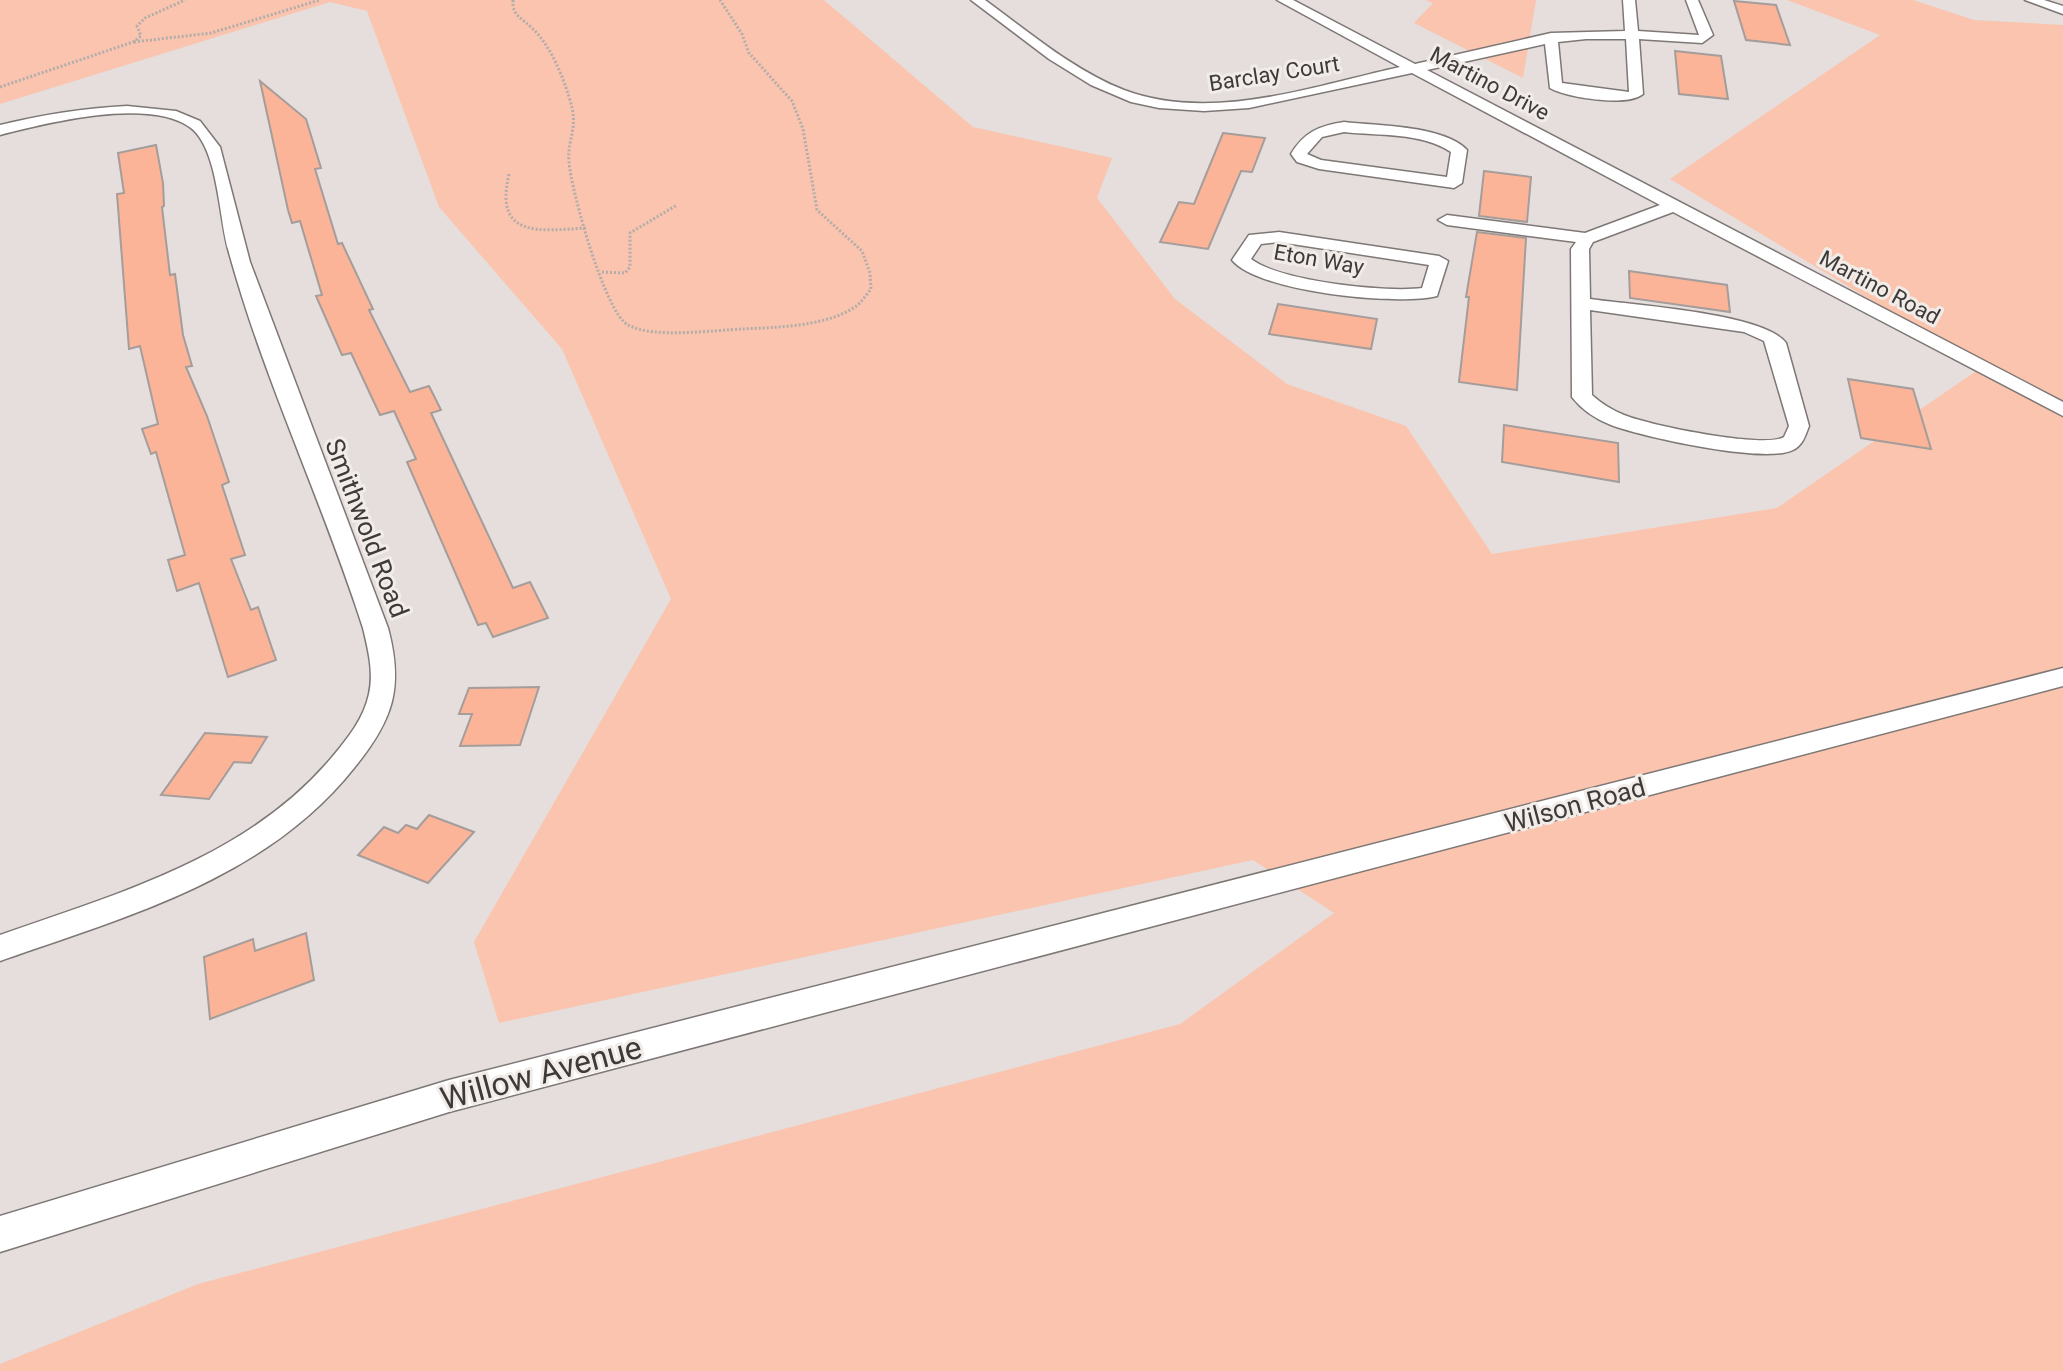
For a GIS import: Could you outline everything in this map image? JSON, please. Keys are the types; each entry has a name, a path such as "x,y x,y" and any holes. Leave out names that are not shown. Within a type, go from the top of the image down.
{"street":[{"name":"Barclay Court","path":"977,0 1109,90 1136,100 1177,106 1230,107 1577,33 1702,39 1706,35 1692,0"},
{"name":"Martino Drive","path":"1287,0 1675,205"},
{"path":"1551,37 1555,85 1564,90 1625,97 1636,94 1629,0"},
{"path":"2031,0 2063,10"},
{"name":"Smithwold Road","path":"0,130 64,115 118,111 171,116 194,123 202,130 214,152 236,247 301,434 379,638 385,685 371,725 344,764 293,816 246,851 183,882 0,948"},
{"name":"Eton Way","path":"1447,221 1303,159 1299,154 1313,133 1344,127 1436,139 1459,150 1447,221 1430,292 1421,296 1396,296 1258,273 1243,266 1241,260 1255,239 1447,221 1587,238 1675,205"},
{"name":"Martino Road","path":"1675,205 2063,410"},
{"path":"1581,303 1748,327 1771,337 1776,343 1799,426 1793,441 1783,447 1765,448 1637,428 1602,415 1582,397 1580,249 1587,238"},
{"name":"Wilson Road","path":"1088,932 2063,677"},
{"name":"Willow Avenue","path":"0,1234 449,1096 1088,932"}],"path":[{"path":"133,42 141,36 137,26 145,18 185,0"},
{"path":"0,87 133,42 211,33 320,0"},
{"path":"513,0 511,10 515,17 535,31 554,65 576,122 568,157 586,228 616,315 627,326 646,331 824,319 855,307 871,289 872,266 858,243 817,210 803,129 792,101 749,53 742,34 720,0"},
{"path":"509,174 505,203 507,215 516,226 530,230 586,228"},
{"path":"601,272 625,273 630,267 630,233 677,205"}],"shaded area":[{"path":"0,0 824,0 973,127 1112,158 1097,198 1175,299 1287,384 1406,426 1492,554 1777,508 1982,367 1670,179 1880,35 1787,0 1913,0 1974,20 2063,25 2063,1371 0,1371 0,1364 198,1284 1180,1024 1334,913 1253,860 499,1023 474,942 671,599 562,349 439,207 367,11 330,2 0,104"},
{"path":"1425,0 1536,0 1523,78 1414,23 1433,3"}],"building":[{"path":"1734,1 1776,5 1790,45 1746,40"},
{"path":"1675,51 1721,56 1728,99 1679,94"},
{"path":"260,81 306,119 321,168 315,169 338,244 342,243 373,309 369,310 410,392 429,386 441,410 431,413 513,588 530,582 548,618 493,637 486,623 478,625 407,462 416,459 394,411 380,415 351,353 342,355 316,296 322,295 300,221 292,223 288,210"},
{"path":"1223,133 1265,138 1252,172 1241,171 1208,249 1160,242 1179,202 1194,204"},
{"path":"156,145 163,183 162,207 170,275 175,274 183,335 192,366 186,367 207,416 229,482 222,485 245,555 231,559 251,610 258,607 276,660 228,677 199,583 177,591 168,560 185,555 156,452 151,454 142,429 158,424 140,346 129,349 117,194 124,193 118,153"},
{"path":"1484,171 1531,177 1527,222 1479,216"},
{"path":"1477,232 1526,238 1517,390 1459,382 1469,297 1466,297"},
{"path":"1629,271 1727,285 1730,312 1630,298"},
{"path":"1278,304 1377,319 1371,349 1269,334"},
{"path":"1848,379 1913,389 1931,449 1861,438"},
{"path":"1504,425 1618,443 1619,482 1502,462"},
{"path":"539,687 520,745 460,746 472,714 459,714 469,688"},
{"path":"205,733 267,737 251,763 234,762 209,799 161,795"},
{"path":"429,815 474,832 428,883 358,855 384,827 398,833 406,825 417,829"},
{"path":"306,933 314,980 210,1019 204,957 253,939 255,951"}]}
